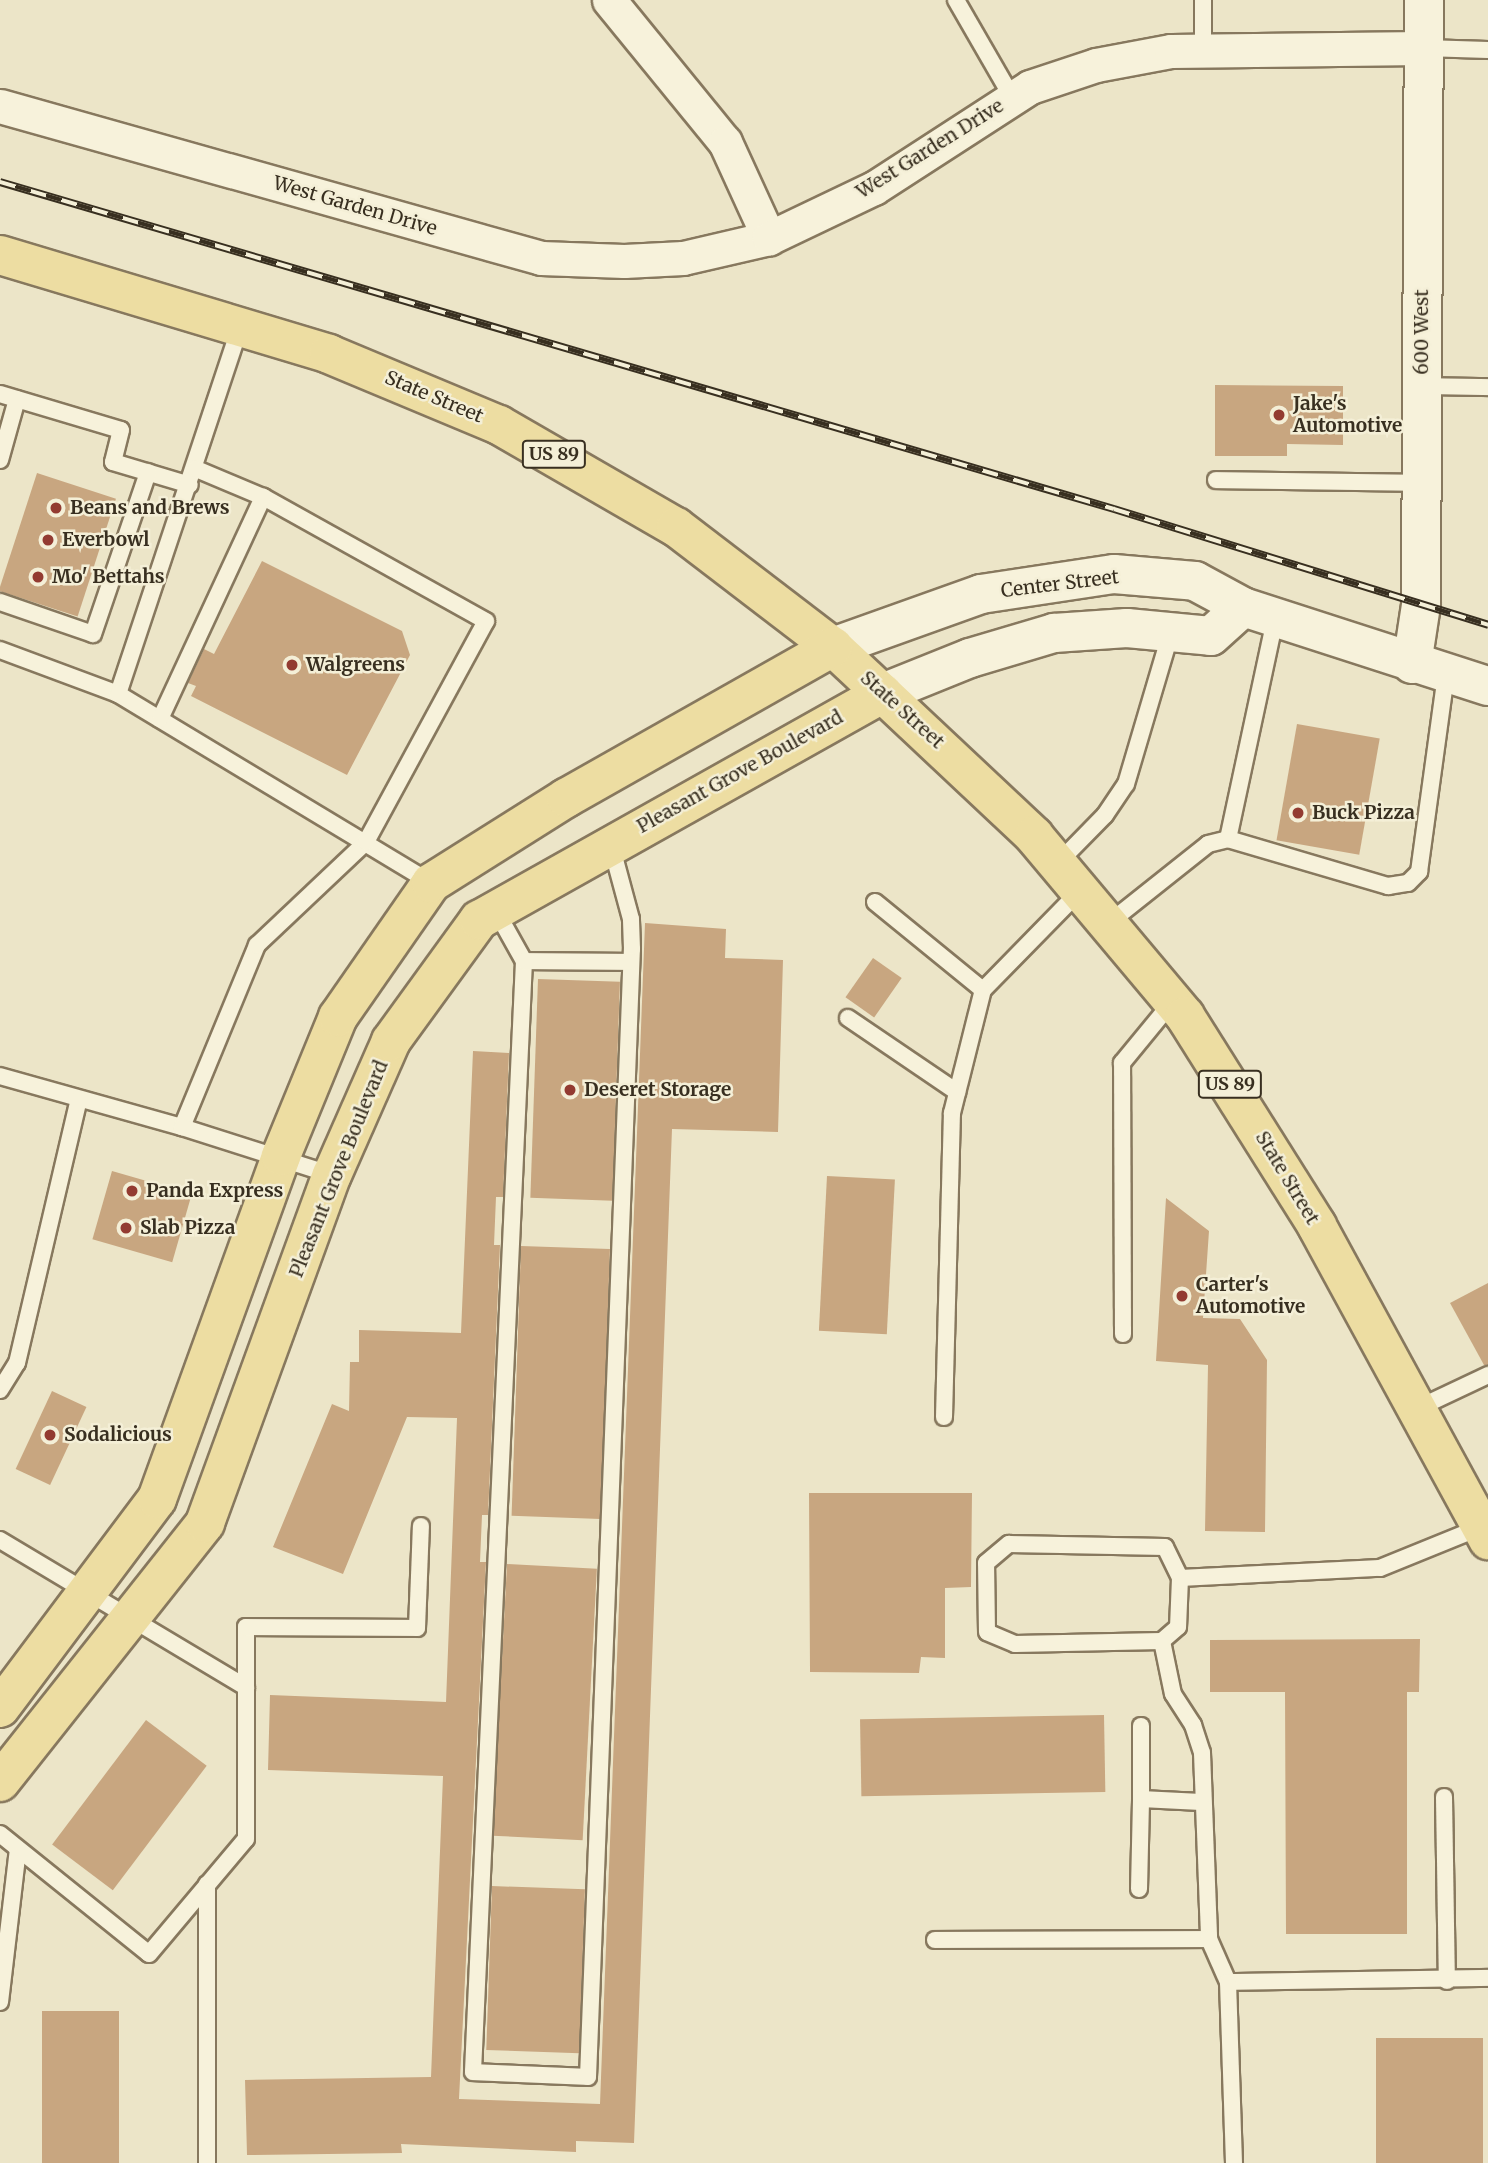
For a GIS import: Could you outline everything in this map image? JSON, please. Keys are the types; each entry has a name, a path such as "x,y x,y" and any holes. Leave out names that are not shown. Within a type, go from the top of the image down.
{"main road":[{"name":"600 West","path":"1424,0 1421,605 1429,669"},
{"name":"State Street","path":"0,255 240,327 407,384 572,464 676,527 833,647 1069,876 1173,1001 1317,1226 1484,1534"},
{"name":"Center Street","path":"833,647 982,594 1114,574 1195,581 1259,613 1488,686"},
{"path":"883,693 970,658 1054,633 1127,628 1210,636 1259,613"},
{"path":"0,1708 90,1592 157,1499 281,1156 338,1017 430,883 566,797 833,647"},
{"name":"Pleasant Grove Boulevard","path":"0,1783 205,1523 332,1175 391,1041 480,920 610,843 883,693"}],"street":[{"path":"609,0 695,97 725,142 769,238"},
{"name":"West Garden Drive","path":"0,106 541,258 683,258 769,238 874,188 1012,97 1096,65 1203,51 1423,48"}],"lane":[{"path":"956,0 1012,97"},
{"path":"1203,0 1203,51"},
{"path":"1423,48 1488,50"},
{"path":"118,694 196,469 240,327"},
{"path":"1422,386 1488,387"},
{"path":"0,394 121,430 113,462 190,485"},
{"path":"0,460 17,399"},
{"path":"182,1127 257,945 366,842 486,621 263,497 196,469"},
{"path":"0,602 93,634 148,472"},
{"path":"1216,480 1422,483"},
{"path":"160,719 263,497"},
{"path":"1228,839 1259,613"},
{"path":"944,1417 952,1113 983,990 1069,876 1126,784 1171,632"},
{"path":"0,650 118,694 430,883"},
{"path":"1110,922 1208,844 1228,839 1388,886 1408,883 1419,872 1429,669"},
{"path":"496,911 524,961 473,2072 588,2077 631,962 631,919 610,843"},
{"path":"875,902 983,990"},
{"path":"524,961 631,962"},
{"path":"1123,1334 1122,1063 1173,1001"},
{"path":"848,1018 957,1092"},
{"path":"0,1076 281,1156 332,1175"},
{"path":"0,1390 17,1363 79,1100"},
{"path":"1416,1409 1488,1375"},
{"path":"0,1834 149,1954 246,1839 246,1626 417,1629 421,1526"},
{"path":"1180,1578 1380,1569 1484,1534"},
{"path":"0,1540 246,1688"},
{"path":"1009,1544 1165,1547 1180,1578 1178,1628 1162,1641 1015,1644 987,1632 986,1563 1009,1544"},
{"path":"1162,1641 1172,1694 1193,1725 1202,1753 1201,1802 1209,1939 1228,1982 1234,2163"},
{"path":"1139,1889 1141,1726"},
{"path":"1444,1797 1447,1981"},
{"path":"1141,1799 1201,1802"},
{"path":"0,2002 18,1849"},
{"path":"207,1884 207,2163"},
{"path":"935,1940 1209,1939"},
{"path":"1228,1982 1447,1981 1488,1978"}],"building":[{"name":"Jake's Automotive","path":"1215,385 1343,386 1343,445 1287,444 1287,456 1215,456"},
{"path":"37,473 116,499 78,617 0,591"},
{"name":"Walgreens","path":"262,561 402,631 410,655 347,775 191,696 196,686 188,683 204,649 214,654"},
{"path":"1297,724 1380,739 1359,855 1277,840"},
{"path":"645,923 726,929 725,958 783,960 778,1132 672,1129 634,2143 576,2141 576,2152 401,2144 402,2153 247,2155 245,2080 431,2077 443,1776 268,1770 270,1695 446,1702 457,1418 407,1417 343,1574 273,1547 332,1404 349,1411 350,1362 359,1362 359,1330 461,1333 473,1051 509,1053 503,1197 496,1197 494,1245 500,1245 488,1515 482,1515 480,1562 486,1562 459,2099 600,2104"},
{"path":"873,958 902,978 874,1017 845,997"},
{"name":"Deseret Storage","path":"538,979 620,982 612,1201 530,1198"},
{"path":"112,1171 192,1194 172,1262 92,1239"},
{"path":"827,1176 895,1180 887,1334 819,1331"},
{"path":"1166,1198 1209,1231 1203,1318 1240,1319 1267,1360 1265,1532 1205,1531 1208,1365 1156,1361"},
{"path":"521,1246 610,1249 601,1519 512,1516"},
{"path":"1488,1283 1488,1365 1484,1365 1450,1303"},
{"name":"Sodalicious","path":"52,1391 86,1407 50,1485 16,1469"},
{"path":"809,1493 972,1493 971,1587 945,1588 945,1658 921,1657 919,1673 810,1672"},
{"path":"507,1564 597,1569 583,1840 493,1836"},
{"path":"1420,1639 1419,1692 1407,1692 1407,1934 1286,1934 1285,1692 1210,1692 1210,1640"},
{"path":"1104,1715 1105,1792 861,1796 860,1719"},
{"path":"146,1720 207,1766 113,1890 52,1845"},
{"path":"492,1886 585,1889 579,2053 486,2050"},
{"path":"42,2011 119,2011 119,2163 42,2163"},
{"path":"1376,2038 1483,2038 1483,2163 1376,2163"}],"railway":[{"path":"0,182 1114,509 1488,625"}],"place":[{"name":"Jake's Automotive","path":"1279,415"},
{"name":"Beans and Brews","path":"56,508"},
{"name":"Everbowl","path":"48,540"},
{"name":"Mo' Bettahs","path":"38,577"},
{"name":"Walgreens","path":"292,665"},
{"name":"Buck Pizza","path":"1298,813"},
{"name":"Deseret Storage","path":"570,1090"},
{"name":"Panda Express","path":"132,1191"},
{"name":"Slab Pizza","path":"126,1228"},
{"name":"Carter's Automotive","path":"1182,1296"},
{"name":"Sodalicious","path":"50,1435"}]}
